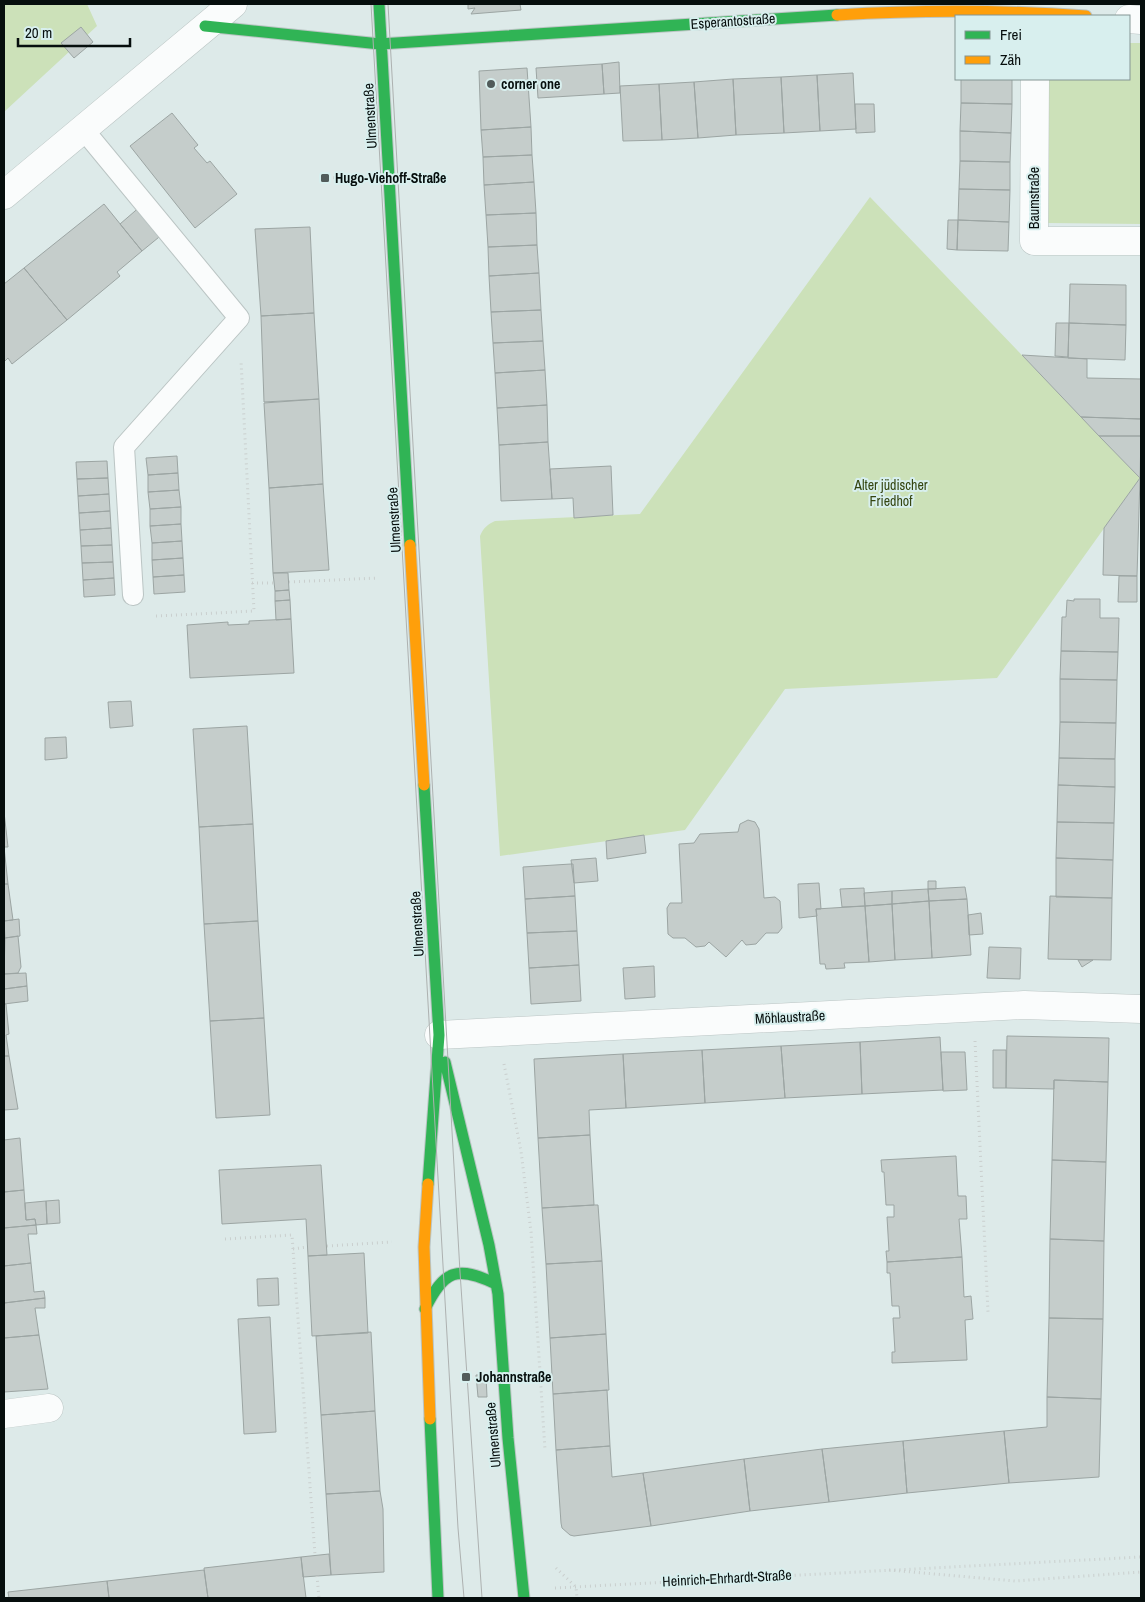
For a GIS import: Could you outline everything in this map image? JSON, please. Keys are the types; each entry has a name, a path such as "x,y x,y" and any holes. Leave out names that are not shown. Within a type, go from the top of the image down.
{"main road":[{"name":"Ulmenstraße","path":"378,4 439,1035 424,1239 424,1309 438,1598"},
{"name":"Esperantostraße","path":"380,44 900,11 1060,15"},
{"path":"205,26 380,44"},
{"name":"Ulmenstraße","path":"439,1035 490,1245 496,1284 508,1438 524,1598"},
{"path":"424,1309 434,1289 444,1276 460,1272 476,1274 496,1284"}],"street":[{"path":"4,195 232,4"},
{"name":"Baumstraße","path":"1035,80 1034,240 1141,240"},
{"name":"Möhlaustraße","path":"439,1035 1024,1005 1141,1009"},
{"path":"4,1414 49,1408"}],"lane":[{"path":"83,129 239,318 124,447 133,595"}],"path":[{"path":"133,595 134,617 254,611 239,318"},
{"path":"289,582 413,576"},
{"path":"252,584 275,583"},
{"path":"974,1008 988,1312"},
{"path":"225,1239 292,1235 315,1555"},
{"path":"327,1246 424,1239"},
{"path":"293,1249 307,1247"},
{"name":"Heinrich-Ehrhardt-Straße","path":"554,1588 879,1569 1141,1557"},
{"name":"Heinrich-Ehrhardt-Straße","path":"879,1569 1016,1581 1141,1572"},
{"path":"317,1576 319,1598"},
{"path":"576,1587 577,1598"}],"green space":[{"path":"4,4 87,4 97,26 4,112"},
{"path":"1130,43 1141,43 1141,224 1047,223 1048,80 1130,80"},
{"name":"Alter jüdischer Friedhof","path":"870,197 1140,478 997,678 785,689 685,830 500,856 481,533 490,523 495,521 640,514"}],"building":[{"path":"468,4 520,4 521,10 471,14 475,8 468,9"},
{"path":"81,27 93,42 74,58 61,43"},
{"path":"619,62 620,93 604,94 602,64"},
{"path":"602,64 604,94 538,98 536,68"},
{"path":"527,68 531,127 481,130 479,71"},
{"path":"853,73 856,129 820,131 817,75"},
{"path":"817,75 820,131 784,133 781,77"},
{"path":"781,77 784,133 736,135 733,79"},
{"path":"733,79 736,135 698,138 694,82"},
{"path":"961,80 1012,80 1012,104 961,103"},
{"path":"694,82 698,138 662,140 659,84"},
{"path":"659,84 662,140 623,141 620,86"},
{"path":"961,103 1012,104 1011,133 960,131"},
{"path":"855,104 874,104 875,132 856,133"},
{"path":"172,113 198,145 194,148 207,163 210,161 237,194 195,228 130,146"},
{"path":"531,127 532,155 483,157 481,130"},
{"path":"960,131 1011,133 1010,162 960,161"},
{"path":"532,155 534,182 484,185 483,157"},
{"path":"960,161 1010,162 1010,190 959,189"},
{"path":"534,182 536,213 486,215 484,185"},
{"path":"959,189 1010,190 1009,222 958,220"},
{"path":"104,204 142,251 117,272 120,276 67,320 24,268"},
{"path":"142,205 164,233 142,251 120,224"},
{"path":"536,213 537,245 488,247 486,215"},
{"path":"948,220 958,220 957,250 947,249"},
{"path":"958,220 1009,222 1008,251 957,250"},
{"path":"310,227 314,313 261,316 255,229"},
{"path":"537,245 539,273 489,276 488,247"},
{"path":"24,268 67,320 12,364 8,358 4,362 4,284"},
{"path":"539,273 541,310 491,312 489,276"},
{"path":"1070,284 1126,285 1126,325 1069,323"},
{"path":"541,310 543,341 493,343 491,312"},
{"path":"314,313 319,399 264,402 261,316"},
{"path":"1056,323 1069,323 1068,357 1055,356"},
{"path":"1069,323 1126,325 1125,360 1068,358"},
{"path":"543,341 545,370 495,373 493,343"},
{"path":"1022,355 1087,359 1087,378 1141,379 1141,419 1081,417"},
{"path":"545,370 547,405 497,408 495,373"},
{"path":"319,399 323,484 269,488 264,403"},
{"path":"547,405 548,442 499,445 497,408"},
{"path":"1081,417 1141,419 1141,436 1099,436"},
{"path":"1099,436 1141,436 1140,478"},
{"path":"548,442 552,499 501,501 499,445"},
{"path":"177,456 178,473 148,475 146,458"},
{"path":"107,461 108,478 77,479 76,462"},
{"path":"611,466 613,515 574,518 573,498 552,499 550,469"},
{"path":"178,473 179,490 148,492 148,475"},
{"path":"108,478 109,494 78,496 77,479"},
{"path":"1140,478 1137,576 1103,575 1104,528"},
{"path":"323,484 329,570 273,573 269,488"},
{"path":"179,490 181,507 150,509 148,492"},
{"path":"109,494 110,511 79,513 78,496"},
{"path":"181,507 181,524 150,526 150,509"},
{"path":"110,511 111,528 80,530 79,513"},
{"path":"181,524 182,541 152,543 150,526"},
{"path":"111,528 112,545 81,546 80,530"},
{"path":"182,541 183,558 152,560 152,543"},
{"path":"112,545 113,562 82,563 81,546"},
{"path":"183,558 184,575 153,577 152,560"},
{"path":"113,562 114,578 83,580 82,563"},
{"path":"273,573 288,573 289,590 275,591"},
{"path":"184,575 185,592 154,594 153,577"},
{"path":"1119,576 1137,576 1137,602 1118,602"},
{"path":"114,578 115,595 84,597 83,580"},
{"path":"289,590 290,600 275,601 275,591"},
{"path":"1074,599 1100,599 1100,618 1119,618 1118,652 1061,651 1062,617 1066,617 1067,600 1074,601"},
{"path":"290,600 291,619 276,620 275,601"},
{"path":"291,619 294,673 190,678 187,625 228,622 228,625 249,624 249,621"},
{"path":"1061,651 1118,652 1117,680 1060,679"},
{"path":"1060,679 1117,680 1116,723 1060,722"},
{"path":"131,701 133,726 110,728 108,702"},
{"path":"1060,722 1116,723 1115,759 1059,758"},
{"path":"247,726 253,824 199,827 193,729"},
{"path":"66,737 67,758 45,760 45,738"},
{"path":"1059,758 1115,759 1115,787 1058,785"},
{"path":"1058,785 1115,787 1114,823 1057,822"},
{"path":"4,812 8,847 4,847"},
{"path":"748,820 755,822 759,829 764,898 775,897 780,901 782,928 778,933 766,933 756,944 746,945 742,940 726,957 709,942 705,946 696,947 685,938 673,938 668,934 667,908 670,903 682,903 679,844 694,843 700,834 738,832 740,824"},
{"path":"1057,822 1114,823 1113,860 1056,858"},
{"path":"253,824 258,921 204,924 199,827"},
{"path":"644,835 646,853 607,859 606,841"},
{"path":"4,847 8,884 4,884"},
{"path":"596,858 598,881 574,883 571,860"},
{"path":"1056,858 1113,860 1112,898 1056,897"},
{"path":"573,864 575,896 525,899 523,867"},
{"path":"928,881 936,881 936,889 928,889"},
{"path":"819,883 821,909 816,909 817,916 799,918 798,884"},
{"path":"4,884 8,884 13,920 4,921"},
{"path":"965,887 967,899 929,901 928,889"},
{"path":"864,888 865,906 842,907 840,889"},
{"path":"928,889 929,901 892,904 892,891"},
{"path":"892,891 892,904 865,906 864,893"},
{"path":"575,896 577,931 527,933 525,899"},
{"path":"1050,896 1112,898 1111,960 1048,959"},
{"path":"967,899 971,955 932,958 929,901"},
{"path":"929,901 932,958 895,960 892,904"},
{"path":"892,904 895,960 869,962 865,906"},
{"path":"865,906 869,962 844,963 845,968 826,969 825,964 820,964 816,909"},
{"path":"981,913 983,934 969,935 968,915"},
{"path":"19,919 20,936 5,938 4,921"},
{"path":"258,921 264,1018 210,1021 204,924"},
{"path":"577,931 579,965 529,968 527,933"},
{"path":"18,936 21,967 18,973 4,974 5,938"},
{"path":"989,947 1021,948 1020,979 987,978"},
{"path":"1078,960 1093,960 1082,967"},
{"path":"579,965 581,1001 531,1004 529,968"},
{"path":"654,966 655,997 625,999 623,968"},
{"path":"26,973 27,986 4,989 4,974"},
{"path":"27,986 28,1001 4,1004 4,989"},
{"path":"4,1004 6,1004 9,1034 6,1035 9,1056 4,1056"},
{"path":"264,1018 270,1115 216,1118 210,1021"},
{"path":"1007,1036 1109,1038 1108,1082 1054,1080 1054,1089 1006,1088"},
{"path":"940,1037 943,1090 862,1094 860,1042"},
{"path":"860,1042 862,1094 785,1098 781,1046"},
{"path":"781,1046 785,1098 705,1103 702,1050"},
{"path":"702,1050 705,1103 626,1108 623,1054"},
{"path":"993,1050 1006,1050 1006,1088 993,1088"},
{"path":"941,1052 965,1052 967,1090 943,1091"},
{"path":"623,1054 626,1108 589,1110 590,1135 538,1138 534,1059"},
{"path":"4,1056 9,1056 18,1109 4,1110"},
{"path":"1054,1080 1108,1082 1106,1162 1052,1160"},
{"path":"590,1135 594,1205 542,1208 538,1138"},
{"path":"20,1138 24,1190 4,1192 4,1140"},
{"path":"956,1156 958,1196 966,1196 967,1219 959,1219 962,1257 887,1262 886,1251 889,1251 887,1217 894,1217 894,1205 886,1205 884,1172 882,1172 881,1160"},
{"path":"1052,1160 1106,1162 1104,1241 1050,1239"},
{"path":"321,1165 327,1255 308,1256 306,1219 222,1224 219,1170"},
{"path":"24,1190 26,1220 35,1219 36,1225 4,1228 4,1192"},
{"path":"59,1200 60,1223 47,1224 46,1201"},
{"path":"46,1201 47,1224 36,1225 35,1219 26,1220 25,1203"},
{"path":"598,1205 602,1261 546,1264 542,1208"},
{"path":"36,1225 37,1234 28,1234 31,1263 4,1266 4,1228"},
{"path":"1050,1239 1104,1241 1103,1319 1049,1318"},
{"path":"364,1253 368,1333 312,1336 308,1256"},
{"path":"962,1257 964,1297 971,1296 973,1319 965,1320 967,1360 892,1363 892,1352 895,1352 893,1318 900,1318 899,1306 892,1306 890,1273 887,1273 887,1262"},
{"path":"602,1261 606,1334 550,1338 546,1264"},
{"path":"31,1263 34,1292 44,1291 45,1298 4,1303 4,1266"},
{"path":"278,1278 279,1305 258,1306 257,1279"},
{"path":"45,1298 45,1308 35,1308 39,1335 4,1338 4,1303"},
{"path":"270,1317 276,1432 244,1434 238,1319"},
{"path":"1049,1318 1103,1319 1101,1399 1047,1397"},
{"path":"371,1332 375,1411 321,1415 316,1336"},
{"path":"606,1334 609,1390 553,1394 550,1338"},
{"path":"39,1335 48,1389 4,1392 4,1338"},
{"path":"476,1375 486,1375 487,1397 478,1397"},
{"path":"607,1390 610,1446 556,1450 553,1394"},
{"path":"1047,1397 1101,1399 1099,1477 1009,1483 1004,1431 1047,1427"},
{"path":"375,1411 380,1491 326,1494 321,1415"},
{"path":"1004,1431 1009,1483 907,1493 903,1441"},
{"path":"903,1441 907,1493 829,1502 822,1449"},
{"path":"610,1446 612,1477 643,1473 651,1526 570,1535 562,1528 561,1523 556,1450"},
{"path":"822,1449 829,1502 750,1511 744,1459"},
{"path":"744,1459 750,1511 651,1526 643,1473"},
{"path":"380,1491 383,1509 384,1572 331,1575 326,1494"},
{"path":"329,1554 331,1575 303,1577 301,1557"},
{"path":"301,1557 306,1598 208,1598 204,1568"},
{"path":"204,1570 208,1598 109,1598 107,1581"},
{"path":"107,1581 109,1598 9,1598 8,1592"}],"tram line":[{"path":"371,4 458,1528 464,1598"},
{"path":"388,4 460,1272 482,1598"}],"traffic: fast":[{"path":"379,4 410,545"},
{"path":"205,26 380,44 837,15"},
{"path":"424,785 439,1035 428,1184"},
{"path":"445,1062 489,1245 498,1294 508,1438 524,1598"},
{"path":"425,1309 439,1286 453,1275 461,1273 471,1274 496,1284"},
{"path":"430,1419 438,1598"}],"traffic: slow":[{"path":"837,15 961,11 1065,15"},
{"path":"410,545 424,785"},
{"path":"428,1184 424,1247 430,1419"}],"place":[{"name":"corner one","path":"491,84"},
{"name":"Hugo-Viehoff-Straße","path":"325,178"},
{"name":"Johannstraße","path":"466,1377"}]}
